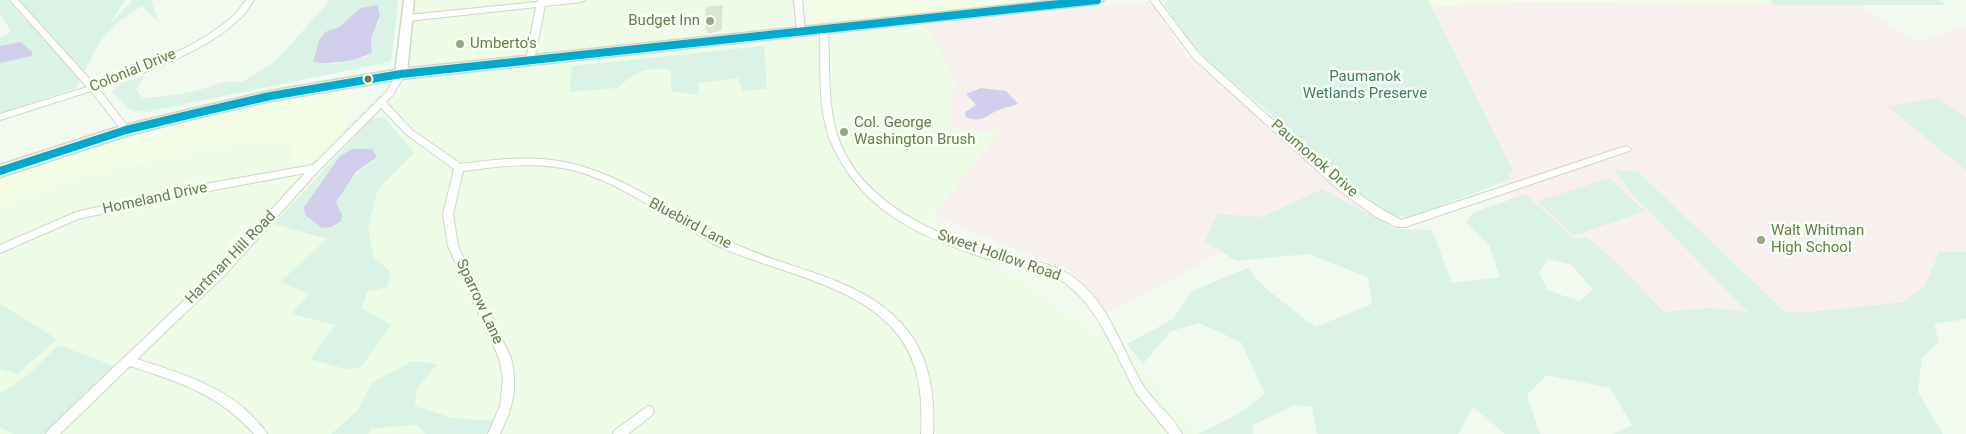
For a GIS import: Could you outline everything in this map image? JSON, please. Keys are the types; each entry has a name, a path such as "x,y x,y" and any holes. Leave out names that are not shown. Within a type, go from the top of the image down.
{"main road":[{"path":"0,171 126,130 264,98 400,74 824,29 1015,4 1097,0"}],"street":[{"path":"14,0 93,88 126,130"},
{"name":"Colonial Drive","path":"0,117 93,88 203,41 235,21 245,10 250,0"},
{"path":"400,74 410,0"},
{"path":"408,18 542,2 581,0"},
{"path":"798,0 801,31"},
{"name":"Paumonok Drive","path":"1154,0 1196,56 1343,188 1380,214 1401,224 1626,149"},
{"path":"530,60 542,2"},
{"name":"Sweet Hollow Road","path":"824,29 828,120 832,136 847,166 864,189 888,210 946,240 984,254 1041,267 1071,281 1100,317 1141,391 1173,433"},
{"name":"Hartman Hill Road","path":"52,434 220,273 316,168 382,102 390,93 400,74"},
{"path":"382,102 409,132 459,168"},
{"name":"Bluebird Lane","path":"459,168 512,162 540,162 590,172 616,182 673,216 744,253 860,297 898,326 915,351 923,368 927,388 927,434"},
{"name":"Homeland Drive","path":"0,248 76,216 182,192 316,168"},
{"name":"Sparrow Lane","path":"459,168 448,214 453,246 505,358 510,377 510,393 494,434"},
{"path":"128,360 224,397 242,412 261,434"},
{"path":"619,434 648,412"}],"shaded area":[{"path":"413,0 807,0 809,23 410,67"},
{"path":"811,0 1052,0 814,25"},
{"path":"1416,0 1769,0 1774,5 1421,6"},
{"path":"1150,1 1188,57 1277,128 1378,215 1417,285 1390,297 1309,227 1278,222 1104,315 1070,271 939,217 936,214 938,209 1003,129 965,132 965,127 952,127 951,92 958,89 949,65 925,25"},
{"name":"Walt Whitman High School","path":"1521,2 1859,4 1914,42 1966,27 1966,302 1717,402 1495,178 1432,7"},
{"path":"378,5 380,16 371,39 372,53 344,62 313,62 319,40 325,32 339,27 360,8"},
{"path":"925,25 949,65 958,90 965,132 1004,129 929,217 1136,364 1200,434 0,434 0,209 66,181 165,158 249,142 249,146 293,138 292,165 330,158 369,118 399,97 408,84 421,77"},
{"path":"21,42 33,53 31,56 0,63 0,46"},
{"path":"351,88 343,134 319,160 292,165 292,138 248,146 249,142 165,158 66,181 0,209 0,176 35,163 156,127 251,105"},
{"path":"981,88 1006,91 1018,104 976,120 966,117 965,112 976,105 966,94"},
{"path":"352,149 372,149 377,157 356,172 336,202 342,215 341,221 331,227 322,228 305,215 304,207 340,156"}],"green space":[{"path":"0,0 125,0 109,25 133,0 151,0 159,23 142,6 118,22 101,40 76,88 0,114 0,38 11,31 0,13"},
{"path":"330,0 398,0 392,57 389,62 146,112 131,110 112,92 118,84 145,75 136,89 143,98 189,92 223,82 242,82 277,60","holes":["378,5 380,8 379,22 371,39 372,53 366,57 333,64 313,59 319,40 325,32 339,27 360,8"]},
{"name":"Paumanok Wetlands Preserve","path":"1168,0 1428,0 1513,171 1509,174 1511,179 1409,218 1392,214 1375,206 1341,181 1283,125 1205,58 1183,32 1164,4"},
{"path":"1769,0 1938,0 1947,5 1774,5"},
{"path":"764,46 767,89 742,91 738,78 699,83 699,95 671,91 671,70 648,69 630,77 618,88 569,92 572,66"},
{"path":"1938,97 1966,118 1966,170 1888,107"},
{"path":"384,117 414,153 378,189 368,229 374,258 391,272 387,287 367,292 362,308 391,325 361,367 349,370 310,359 336,325 291,314 309,294 280,282 327,239 274,224 372,118","holes":["352,149 372,149 375,160 357,174 344,189 336,202 338,209 316,224 305,215 304,207 340,156"]},
{"path":"1614,170 1638,172 1784,311 1800,313 1904,302 1925,286 1939,252 1966,252 1966,319 1934,324 1939,342 1922,358 1918,392 1943,434 1613,434 1632,425 1610,388 1547,375 1527,395 1540,434 1505,434 1473,407 1458,434 1317,434 1312,407 1295,405 1253,425 1253,434 1198,434 1238,414 1265,394 1241,342 1199,323 1171,331 1143,364 1127,344 1173,319 1192,291 1248,268 1264,287 1315,327 1372,304 1368,277 1308,254 1236,261 1205,241 1217,214 1262,217 1322,189 1396,229 1432,230 1452,283 1500,277 1489,245 1466,222 1474,212 1526,194 1572,238 1587,238 1610,256 1664,312 1710,308 1748,312 1637,199","holes":["1548,259 1572,265 1593,290 1579,301 1547,290 1539,272"]},
{"path":"1609,178 1645,211 1573,236 1538,201"},
{"path":"0,304 57,339 17,374 0,369"},
{"path":"58,345 115,366 46,434 13,434 0,427 0,392 3,392 27,376"},
{"path":"412,361 437,364 417,389 415,406 452,418 495,421 486,434 425,434 418,425 372,428 368,434 331,434 357,411 372,383"}],"building":[{"name":"Budget Inn","path":"722,6 721,30 708,33 708,29 706,30 706,8"}],"transit line":[{"path":"0,171 126,130 192,114 270,96 401,74 1097,0"}],"place":[{"name":"Budget Inn","path":"710,21"},
{"name":"Umberto's","path":"460,44"},
{"name":"Col. George Washington Brush","path":"844,132"},
{"name":"Walt Whitman High School","path":"1761,240"}]}
